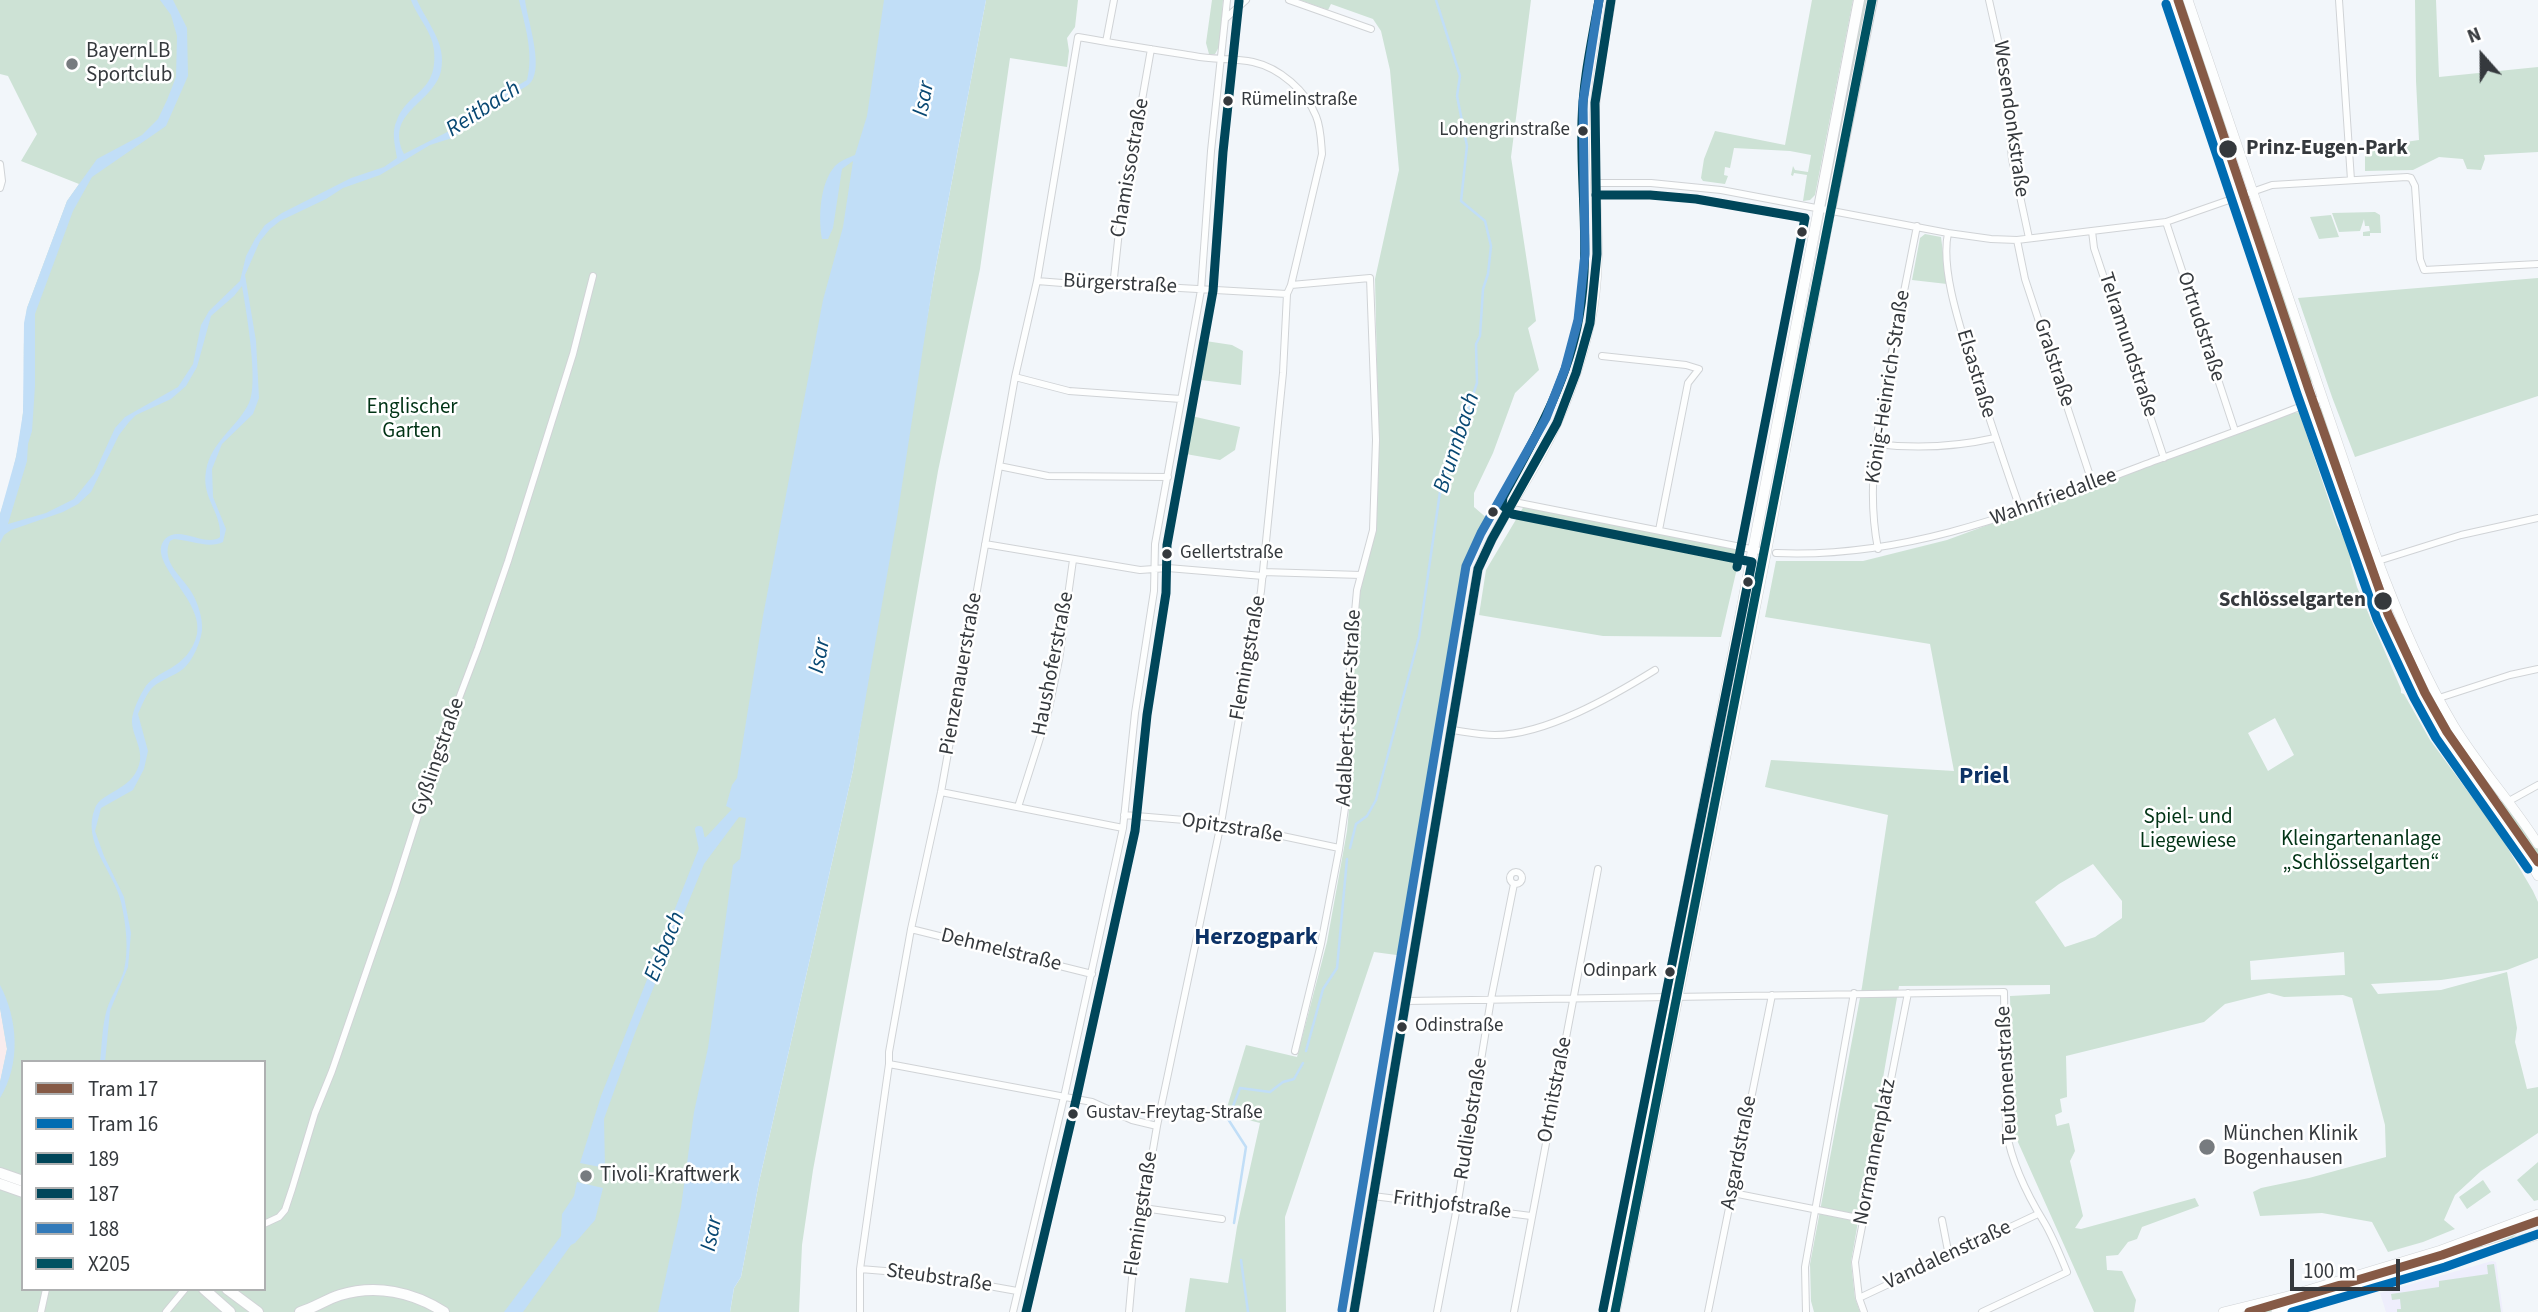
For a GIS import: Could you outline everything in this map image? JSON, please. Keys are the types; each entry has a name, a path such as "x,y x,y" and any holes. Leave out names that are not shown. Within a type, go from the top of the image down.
{"highway":[{"path":"1825,209 1859,0"},
{"path":"1825,209 1872,0"},
{"path":"0,1173 21,1180"},
{"path":"0,1184 21,1191"},
{"path":"300,1312 343,1294 382,1290 425,1301 444,1312"},
{"path":"206,1291 230,1312"},
{"path":"222,1291 245,1312"},
{"path":"229,1291 258,1312"}],"main road":[{"path":"1354,1312 1478,569 1494,532 1544,450 1578,366 1591,323 1595,289 1594,113 1611,0"},
{"path":"2171,0 2236,198 2248,226 2363,568 2391,641 2423,705 2466,771 2519,842 2538,876"},
{"path":"2188,0 2221,102 2255,191 2378,561 2438,698 2467,745 2538,844"},
{"path":"1615,1312 1787,369 1825,209"},
{"path":"1606,1312 1672,998 1771,552 1825,209"},
{"path":"2363,568 2378,561"},
{"path":"2223,1312 2288,1296 2441,1250 2538,1214"},
{"path":"2276,1312 2538,1234"}],"street":[{"path":"1114,0 1106,42 1222,60"},
{"path":"1013,1312 1092,974 1123,828 1135,713 1154,591 1156,544 1201,290 1211,151 1227,0"},
{"path":"1226,19 1246,0"},
{"path":"1289,0 1371,29"},
{"name":"Wesendonkstraße","path":"1989,0 2004,67 2012,159 2029,238"},
{"path":"2339,0 2351,180"},
{"name":"Pienzenauerstraße","path":"860,1312 860,1269 889,1052 911,929 941,792 1015,377 1037,281 1078,37 1106,42"},
{"name":"Chamissostraße","path":"1113,287 1119,231 1151,49"},
{"name":"Flemingstraße","path":"1129,1312 1130,1291 1157,1126 1221,823 1263,574 1283,373 1287,293 1322,153 1316,116 1297,88 1267,66 1222,60"},
{"path":"0,164 0,188"},
{"path":"1595,183 1651,183 1698,187 1948,233 2017,240 2166,222 2272,185 2402,176 2411,178 2415,186 2420,259 2424,270 2538,264"},
{"name":"Ortrudstraße","path":"2166,222 2235,431"},
{"name":"König-Heinrich-Straße","path":"1878,549 1871,492 1876,444 1917,226"},
{"name":"Telramundstraße","path":"2092,231 2095,248 2164,458"},
{"name":"Elsastraße","path":"1948,233 1946,243 1955,305 1995,438 2021,511"},
{"name":"Gralstraße","path":"2017,240 2025,279 2093,485"},
{"name":"Gyßlingstraße","path":"266,1223 279,1217 285,1210 316,1113 393,895 435,762 508,561 573,354 593,276"},
{"name":"Adalbert-Stifter-Straße","path":"1291,285 1370,278 1376,440 1373,530 1357,590 1349,678 1349,765 1339,848 1321,944 1295,1052"},
{"name":"Bürgerstraße","path":"1037,281 1113,287 1126,285 1287,293"},
{"path":"1602,356 1686,365 1699,369 1688,383 1659,530"},
{"path":"1015,377 1069,391 1181,399"},
{"name":"Wahnfriedallee","path":"1514,502 1753,550 1822,554 1878,549 1946,534 2021,511 2322,398"},
{"path":"1876,444 1933,448 1995,438"},
{"path":"999,466 1048,476 1168,477"},
{"path":"2378,561 2461,535 2538,518"},
{"path":"985,544 1140,570 1168,568 1263,574 1361,575"},
{"name":"Haushoferstraße","path":"1018,807 1048,713 1059,660 1073,560"},
{"path":"2438,698 2538,669"},
{"path":"1452,730 1496,735 1526,732 1611,696 1655,670"},
{"path":"2509,801 2538,785"},
{"path":"941,792 1123,828"},
{"name":"Opitzstraße","path":"1124,815 1221,823 1339,848"},
{"name":"Ortnitstraße","path":"1514,1312 1598,869"},
{"name":"Rudliebstraße","path":"1437,1312 1491,999 1514,884"},
{"name":"Dehmelstraße","path":"911,929 1092,974"},
{"name":"Teutonenstraße","path":"1908,993 2004,992 2006,1130 2015,1167 2067,1272 1982,1312"},
{"path":"1806,1312 1805,1267 1854,993"},
{"path":"1405,1001 1908,993"},
{"name":"Normannenplatz","path":"1864,1312 1859,1298 1855,1262 1908,993"},
{"name":"Asgardstraße","path":"1709,1312 1772,995"},
{"path":"889,1064 1093,1102 1132,1120 1157,1126"},
{"path":"1733,1193 1863,1219"},
{"name":"Frithjofstraße","path":"1373,1196 1531,1216"},
{"path":"1143,1208 1222,1219"},
{"name":"Vandalenstraße","path":"1859,1298 2038,1214"},
{"path":"1942,1220 1949,1256"},
{"name":"Steubstraße","path":"860,1269 925,1274 1017,1291"},
{"path":"41,1312 46,1291"},
{"path":"166,1312 183,1291"}],"shaded area":[{"path":"0,1008 7,1049 0,1082"},
{"path":"2496,1262 2503,1312 2386,1312 2380,1293"}],"green space":[{"name":"Englischer Garten","path":"0,0 885,0 873,119 666,1312 0,1312 0,1082 7,1049 0,1008 0,514 22,425 27,308 67,201 79,184 21,161 37,134 8,76 0,74"},
{"path":"986,0 1078,0 1075,27 1067,38 1067,67 1010,58 980,269 938,471 813,1170 802,1245 799,1312 730,1312 734,1288 741,1277 759,1182 853,770 934,276"},
{"path":"1212,0 1223,0 1220,45 1215,54 1209,54 1206,43"},
{"path":"1300,0 1531,0 1511,157 1536,321 1528,328 1539,370 1515,393 1493,453 1474,493 1474,507 1489,520 1469,569 1404,956 1374,952 1285,1217 1286,1312 1185,1312 1190,1278 1228,1283 1237,1227 1260,1123 1225,1114 1246,1045 1297,1057 1327,942 1347,831 1353,765 1352,677 1360,591 1376,530 1379,459 1375,279 1399,170 1390,70 1381,31 1373,19 1331,4 1328,10"},
{"path":"1812,0 1853,0 1815,195 1810,200 1803,201 1807,175 1791,175 1793,166 1795,170 1808,172 1811,155 1790,151 1734,148 1730,168 1725,167 1724,175 1728,176 1725,184 1703,181 1701,178 1704,159 1715,131 1785,145"},
{"path":"1864,0 1867,0 1825,200"},
{"path":"2175,0 2185,0 2230,129 2218,133"},
{"path":"2415,0 2436,0 2439,77 2538,67 2538,152 2484,155 2481,170 2467,169 2463,159 2439,157 2413,170 2365,171 2365,148 2419,140"},
{"path":"2256,209 2272,257 2270,258 2274,261 2314,381 2304,385 2246,212"},
{"path":"2375,212 2380,215 2381,233 2370,233 2370,236 2363,236 2363,232 2370,231 2369,226 2365,226 2364,219 2360,231 2339,232 2332,213"},
{"path":"2331,215 2339,237 2319,239 2310,217"},
{"path":"1925,234 1941,237 1947,284 1912,280 1920,238"},
{"path":"2538,278 2538,396 2355,457 2298,298"},
{"path":"1199,340 1232,345 1243,351 1241,385 1193,379"},
{"path":"2323,407 2371,548 2360,551 2313,411"},
{"path":"2301,412 2337,525 2344,538 2353,544 2350,561 2357,587 2401,693 2430,740 2500,835 2538,902 2538,958 2507,970 2441,980 2371,984 2378,994 2441,990 2507,972 2517,1028 2515,1042 2527,1089 2538,1087 2538,1133 2481,1171 2455,1195 2444,1220 2455,1229 2388,1252 2372,1222 2322,1213 2260,1216 2253,1192 2386,1157 2385,1125 2352,998 2343,995 2284,997 2269,993 2225,1004 2204,1022 2066,1056 2067,1097 2060,1099 2062,1112 2055,1115 2057,1126 2069,1123 2075,1151 2070,1161 2083,1216 2075,1228 2081,1229 2195,1198 2199,1206 2142,1227 2137,1239 2128,1242 2118,1255 2106,1256 2107,1270 2122,1271 2136,1300 2134,1312 2094,1312 2013,1131 2010,996 2050,994 2050,985 1899,986 1851,1262 1855,1298 1860,1312 1814,1312 1810,1264 1862,987 1888,815 1765,787 1771,760 1954,771 1930,644 1765,617 1776,561 1863,561 1947,540 2292,413","holes":["2275,718 2294,755 2268,771 2248,733","2093,864 2122,901 2122,918 2095,937 2065,947 2035,902","2344,952 2345,975 2251,980 2250,961"]},
{"path":"1187,415 1240,427 1235,450 1220,460 1180,453"},
{"path":"1524,506 1658,531 1741,551 1721,637 1603,636 1479,615 1486,570"},
{"path":"2412,648 2420,667 2502,795 2493,801 2439,725 2400,653"},
{"path":"2505,799 2538,848 2538,872 2496,805"},
{"path":"2538,1162 2538,1200 2534,1201 2517,1180"},
{"path":"2483,1180 2491,1192 2467,1209 2459,1197"},
{"path":"2517,1234 2506,1242 2270,1312 2237,1312 2480,1239 2483,1247"},
{"path":"2494,1264 2501,1312 2397,1312 2397,1309 2401,1309 2400,1299 2392,1300 2391,1294 2439,1287 2439,1281 2488,1274 2487,1265"}],"water":[{"name":"Reitbach","path":"160,0 173,0 187,28 188,76 166,126 92,177 73,211 35,314 32,431 27,461 8,524 46,513 74,499 94,474 115,428 125,417 178,387 193,364 201,325 209,311 240,281 246,256 265,225 282,213 351,178 384,167 397,158 395,125 408,102 427,83 434,64 430,37 411,0 417,0 435,34 442,61 436,82 412,109 400,128 404,154 467,122 493,100 527,80 529,50 519,0 525,0 536,65 535,75 528,85 498,103 477,122 452,138 430,145 380,175 343,188 280,221 260,241 245,275 256,341 259,398 253,414 222,444 212,469 213,497 226,529 223,542 205,544 174,539 170,541 168,549 170,562 198,606 202,626 200,640 186,666 154,686 147,695 138,714 148,751 144,769 133,790 101,808 95,831 124,897 131,933 128,967 110,1011 105,1060 100,1060 105,1015 124,970 127,945 121,902 95,845 92,821 98,803 130,780 139,765 140,753 132,719 142,692 149,682 186,655 197,634 197,621 192,608 168,570 161,548 165,539 171,535 207,540 220,537 218,520 205,481 213,451 244,412 252,393 251,346 242,286 211,316 197,367 186,386 171,399 136,415 129,422 119,435 91,492 78,504 63,512 11,530 4,535 0,543 0,514 16,457 23,413 24,323 27,308 67,201 97,159 142,135 158,119 176,77 177,36 171,15"},
{"path":"884,0 986,0 934,276 897,518 853,770 759,1182 741,1277 734,1288 730,1312 658,1312 681,1207 694,1112 708,1048 733,865 740,859 746,818 739,817 704,864 635,1033 604,1119 605,1168 580,1163 601,1096 699,848 699,839 706,837 732,809 726,806 737,778 763,616 823,300 843,227 853,161 842,169 833,228 828,239 822,239 821,201 826,181 835,166 855,155 867,116"},
{"path":"0,985 11,1012 15,1042 11,1071 0,1098 0,1082 7,1049 0,1008"},
{"path":"577,1182 603,1188 595,1220 571,1245 523,1312 504,1312 561,1236 562,1214 574,1196"}],"waterway":[{"name":"Brunnbach","path":"1350,848 1356,824 1367,816 1376,800 1419,637 1440,492 1477,383 1476,344 1480,336 1483,289 1488,274 1491,246 1485,221 1461,201 1467,146 1457,96 1460,76 1436,0"},
{"path":"699,830 703,849"},
{"name":"Brunnbach","path":"1306,1051 1323,989 1337,968 1347,859"},
{"name":"Brunnbach","path":"1234,1223 1246,1147 1228,1119 1240,1088 1270,1092 1283,1082 1294,1079 1303,1063"},
{"name":"Brunnbach","path":"1241,1260 1248,1312"}],"tram line":[{"name":"17","path":"2178,0 2309,390 2388,614 2425,693 2447,732 2538,862"},
{"name":"16","path":"2166,4 2297,394 2377,619 2436,738 2528,869"},
{"name":"17","path":"2249,1312 2442,1255 2538,1221"},
{"name":"16","path":"2292,1312 2445,1267 2538,1234"}],"transit line":[{"name":"187","path":"1599,0 1583,106 1585,244 1579,317 1567,365 1558,387 1538,432 1503,497 1502,505 1512,514 1752,562 1603,1310"},
{"name":"188","path":"1342,1310 1466,566 1481,533 1546,418 1565,369 1578,320 1585,254 1583,102 1599,0"},
{"name":"189","path":"1354,1312 1478,569 1557,423 1576,373 1590,323 1597,254 1595,103 1611,0"},
{"name":"X205","path":"1615,1312 1872,0"},
{"name":"187","path":"1026,1312 1135,831 1147,715 1166,593 1167,545 1213,291 1223,152 1239,1"},
{"name":"187","path":"1596,195 1650,195 1696,199 1805,218 1737,567"}],"place":[{"name":"BayernLB Sportclub","path":"72,64"},
{"name":"Rümelinstraße","path":"1228,101"},
{"name":"Lohengrinstraße","path":"1583,131"},
{"name":"Prinz-Eugen-Park","path":"2228,149"},
{"name":"Gellertstraße","path":"1167,554"},
{"name":"Schlösselgarten","path":"2383,601"},
{"name":"Odinpark","path":"1670,972"},
{"name":"Odinstraße","path":"1402,1027"},
{"name":"Gustav-Freytag-Straße","path":"1073,1114"},
{"name":"München Klinik Bogenhausen","path":"2207,1147"},
{"name":"Tivoli-Kraftwerk","path":"586,1176"}],"district":[{"name":"Priel","path":"1984,778"},
{"name":"Herzogpark","path":"1256,939"}],"water label":[{"name":"Isar","path":"925,99"},
{"name":"Isar","path":"821,656"},
{"name":"Eisbach","path":"666,947"},
{"name":"Isar","path":"713,1234"}],"park label":[{"name":"Spiel- und Liegewiese","path":"2188,830"},
{"name":"Kleingartenanlage „Schlösselgarten“","path":"2361,852"}]}
